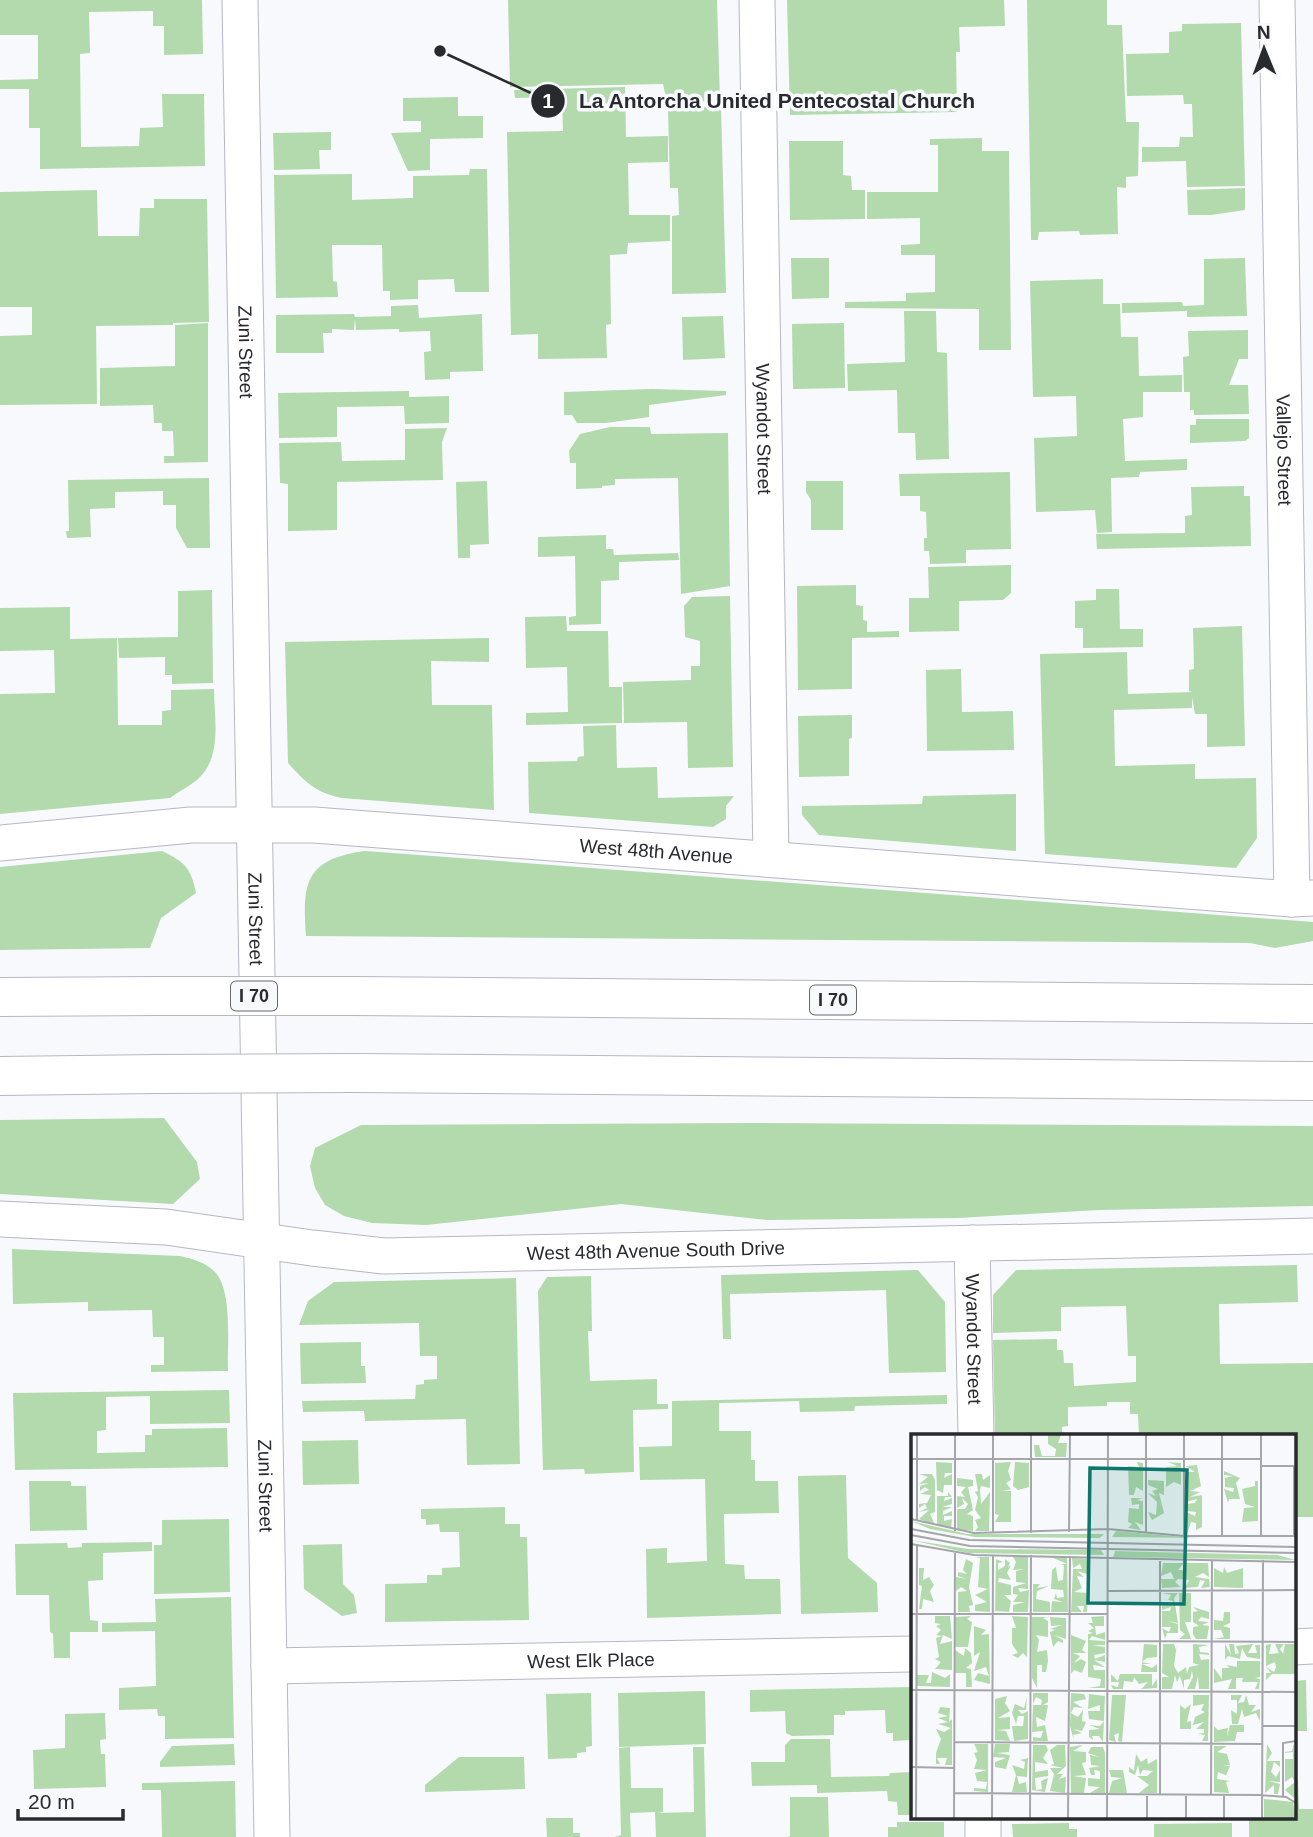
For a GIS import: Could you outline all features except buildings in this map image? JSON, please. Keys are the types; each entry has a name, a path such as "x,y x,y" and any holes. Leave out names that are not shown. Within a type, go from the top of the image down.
{"highway":[{"name":"I 70","path":"0,997 352,996 1313,1004"},
{"path":"0,1076 353,1073 1313,1081"}],"street":[{"name":"Zuni Street","path":"240,0 272,1837"},
{"name":"Wyandot Street","path":"757,0 771,859"},
{"name":"Vallejo Street","path":"1277,0 1303,899"},
{"name":"West 48th Avenue","path":"0,843 191,825 314,825 1303,899"},
{"name":"West 48th Avenue South Drive","path":"0,1219 166,1227 384,1256 1313,1236"},
{"name":"Wyandot Street","path":"972,1243 976,1434"},
{"name":"West Elk Place","path":"269,1666 911,1654"}],"green space":[{"path":"0,0 202,0 203,54 164,55 164,26 153,26 153,11 89,12 90,53 80,54 81,147 139,146 140,128 163,127 162,94 204,94 205,166 40,169 40,128 29,128 29,89 0,89 0,80 38,79 38,35 0,35"},
{"path":"508,0 717,0 720,101 667,102 663,84 510,87"},
{"path":"787,0 1004,0 1005,26 959,27 960,52 956,52 957,112 790,115"},
{"path":"1027,0 1107,0 1107,25 1122,25 1126,122 1139,122 1138,176 1126,177 1126,188 1117,187 1118,234 1039,232 1038,240 1031,240"},
{"path":"1241,23 1245,186 1187,187 1186,161 1142,162 1142,147 1179,147 1180,137 1193,137 1192,104 1184,104 1183,95 1127,96 1126,54 1169,53 1169,32 1182,31 1182,24"},
{"path":"625,87 626,137 668,136 668,162 628,163 629,215 670,215 670,241 628,243 627,254 610,255 611,324 606,325 607,358 538,359 538,334 511,335 507,132 563,131 562,97 515,98 514,90"},
{"path":"458,97 458,116 483,116 483,138 430,139 430,170 408,171 391,133 421,132 421,121 403,121 403,98"},
{"path":"721,106 726,293 672,294 672,216 679,215 678,188 670,188 668,108"},
{"path":"331,132 331,150 319,150 320,169 274,170 273,133"},
{"path":"982,138 982,151 1009,151 1011,350 979,350 979,309 845,308 845,302 906,301 906,293 935,292 935,255 901,255 901,245 920,244 920,218 867,219 867,192 938,192 938,145 930,145 930,139"},
{"path":"789,141 843,141 843,175 851,176 852,190 865,190 865,219 790,220"},
{"path":"470,169 487,169 489,292 455,292 454,279 418,280 418,299 390,300 390,291 383,291 382,245 332,245 333,281 337,282 338,297 276,298 274,175 352,174 352,200 413,198 413,176 469,175"},
{"path":"1245,188 1245,210 1188,215 1187,190"},
{"path":"97,190 98,236 139,236 140,208 154,208 154,199 207,199 209,322 96,326 97,404 0,405 0,336 32,335 32,307 0,307 0,192"},
{"path":"791,258 829,258 829,298 792,299"},
{"path":"1245,258 1247,316 1187,317 1187,311 1122,313 1122,303 1182,302 1183,306 1204,305 1204,259"},
{"path":"1103,279 1103,304 1120,304 1121,337 1138,337 1139,376 1182,375 1182,392 1143,392 1143,417 1123,419 1125,461 1187,459 1187,470 1140,472 1139,477 1111,478 1112,532 1097,533 1095,510 1036,512 1034,438 1077,436 1076,396 1033,397 1030,281"},
{"path":"418,305 419,318 482,314 483,371 450,372 450,379 425,380 424,352 431,351 430,331 356,330 355,319 354,330 332,329 332,333 323,333 324,353 276,353 276,315 391,316 391,306"},
{"path":"904,311 936,311 937,352 947,353 949,459 916,460 915,433 898,433 897,390 848,391 847,364 905,362"},
{"path":"723,316 725,358 683,360 682,317"},
{"path":"208,323 208,462 164,463 164,456 174,456 173,431 162,431 162,423 154,423 153,405 100,406 100,368 175,366 175,325"},
{"path":"844,323 845,388 793,389 792,324"},
{"path":"1248,330 1248,359 1239,359 1229,385 1248,385 1249,414 1194,415 1194,410 1190,410 1190,392 1184,392 1183,357 1189,356 1188,331"},
{"path":"651,389 726,391 726,395 649,405 649,417 606,423 577,423 572,415 564,415 564,392"},
{"path":"409,391 409,397 449,396 449,423 405,424 404,406 337,407 337,437 279,438 278,393"},
{"path":"1196,419 1249,419 1249,438 1245,441 1190,443 1190,425 1196,425"},
{"path":"610,427 650,427 651,434 728,433 730,586 681,594 678,478 615,479 615,485 576,489 576,463 570,463 569,451 580,434"},
{"path":"447,428 442,442 443,480 337,482 337,530 288,531 288,484 280,483 279,443 341,442 342,461 405,460 405,429"},
{"path":"1010,472 1011,549 966,550 966,563 930,564 929,551 924,551 924,538 927,538 926,512 920,511 920,496 900,496 899,474"},
{"path":"209,478 210,548 187,548 176,528 176,505 163,505 163,491 115,492 115,508 90,509 91,537 67,538 68,480"},
{"path":"487,481 489,544 470,545 470,558 458,558 456,482"},
{"path":"806,481 843,481 843,530 811,530 811,500 806,492"},
{"path":"1244,486 1244,496 1250,496 1251,546 1097,549 1096,534 1185,533 1185,516 1192,515 1191,487"},
{"path":"606,535 606,549 613,549 614,555 678,553 679,560 619,562 619,580 601,581 601,624 569,625 569,617 576,616 575,556 538,557 538,537"},
{"path":"1011,565 1011,593 1003,600 959,601 959,631 909,632 909,598 929,598 928,567"},
{"path":"856,585 856,605 863,606 863,620 867,621 867,632 899,631 899,637 852,638 852,689 798,690 797,586"},
{"path":"1096,589 1119,589 1120,629 1143,629 1143,647 1083,648 1083,628 1075,628 1075,601 1096,600"},
{"path":"212,590 213,683 172,684 172,675 165,675 165,657 119,658 118,638 178,637 178,591"},
{"path":"730,596 733,767 688,768 687,722 624,723 623,682 691,680 691,666 700,666 700,641 685,637 684,606 692,597"},
{"path":"70,607 70,639 117,638 118,725 162,725 162,711 171,710 171,690 214,689 216,731 210,762 198,779 170,798 0,814 0,694 55,693 54,650 0,651 0,608"},
{"path":"566,616 567,631 608,631 609,687 622,687 622,723 526,725 526,713 568,712 567,667 526,668 525,617"},
{"path":"1242,626 1245,746 1207,747 1207,714 1195,714 1192,697 1192,708 1114,710 1115,766 1195,764 1195,779 1256,778 1257,838 1236,868 1045,854 1040,654 1127,652 1128,694 1192,692 1189,691 1189,670 1194,669 1193,628"},
{"path":"489,638 489,662 431,661 432,705 492,705 494,810 342,798 312,786 288,763 285,642"},
{"path":"961,669 962,712 1013,711 1014,750 927,751 926,670"},
{"path":"852,715 849,776 799,777 798,716"},
{"path":"616,725 617,768 657,767 658,798 734,796 726,806 726,819 713,827 529,813 528,762 577,761 578,757 584,756 583,726"},
{"path":"1016,794 1016,851 819,835 802,815 802,806 922,804 923,796"},
{"path":"162,851 186,867 196,893 161,918 150,948 0,950 0,867"},
{"path":"365,851 1313,922 1313,941 1275,948 1250,943 306,936 305,901 312,877 319,867 330,860"},
{"path":"164,1118 197,1162 200,1179 173,1204 0,1194 0,1120"},
{"path":"746,1123 1313,1126 1313,1206 1099,1210 958,1218 767,1220 621,1204 426,1225 372,1223 344,1216 325,1205 315,1188 310,1166 315,1148 361,1125"},
{"path":"12,1249 180,1256 203,1263 215,1272 224,1292 228,1319 228,1371 151,1372 151,1365 164,1365 164,1337 153,1337 152,1310 88,1311 88,1302 13,1304"},
{"path":"1297,1265 1298,1302 1219,1304 1220,1364 1313,1363 1313,1517 1296,1517 1296,1434 1139,1434 1138,1414 1130,1414 1130,1402 1107,1402 1107,1406 1068,1407 1068,1426 1062,1427 1062,1434 995,1434 993,1340 1057,1339 1057,1350 1063,1350 1064,1363 1073,1363 1074,1386 1136,1382 1136,1356 1128,1356 1126,1306 1061,1307 1061,1331 993,1333 993,1295 1016,1270"},
{"path":"918,1270 945,1302 946,1372 889,1373 886,1290 730,1294 731,1339 723,1339 721,1275"},
{"path":"591,1276 592,1331 588,1331 590,1381 657,1379 657,1404 668,1404 668,1409 633,1410 634,1472 585,1474 584,1469 543,1470 538,1291 547,1277"},
{"path":"516,1278 520,1464 467,1465 466,1419 365,1421 364,1411 303,1412 302,1401 415,1399 416,1385 424,1384 424,1380 437,1379 437,1356 420,1356 419,1323 299,1325 308,1301 334,1282"},
{"path":"361,1342 361,1366 365,1366 366,1383 301,1384 300,1343"},
{"path":"229,1390 230,1423 150,1424 150,1396 106,1397 106,1430 97,1431 97,1453 145,1452 145,1435 152,1435 152,1429 227,1428 228,1467 15,1470 13,1393"},
{"path":"947,1395 947,1404 855,1406 854,1411 800,1412 799,1401 719,1403 719,1431 751,1431 751,1460 755,1460 755,1481 778,1481 779,1513 724,1514 725,1564 744,1565 745,1579 780,1579 781,1614 647,1618 646,1549 667,1548 667,1563 707,1561 705,1479 640,1480 639,1447 672,1446 672,1401"},
{"path":"358,1440 359,1484 303,1485 302,1441"},
{"path":"846,1475 848,1558 877,1583 878,1612 801,1614 798,1476"},
{"path":"29,1481 71,1481 71,1486 86,1486 87,1530 30,1531"},
{"path":"505,1507 505,1524 520,1524 520,1537 527,1537 529,1620 385,1622 385,1584 427,1583 427,1575 442,1575 442,1568 460,1567 459,1532 440,1532 439,1524 426,1525 426,1519 421,1519 421,1509"},
{"path":"229,1519 230,1592 154,1594 154,1545 162,1545 162,1520"},
{"path":"152,1542 152,1551 103,1553 103,1580 88,1581 90,1620 98,1621 98,1632 70,1632 70,1658 54,1658 49,1595 16,1595 15,1544 67,1543 68,1548 82,1547 82,1543"},
{"path":"342,1544 343,1584 354,1595 357,1613 342,1616 304,1589 303,1545"},
{"path":"231,1597 234,1738 165,1739 165,1716 158,1716 157,1709 119,1710 119,1688 156,1686 155,1631 102,1632 102,1623 156,1622 155,1599"},
{"path":"1306,1680 1307,1731 1296,1731 1296,1681"},
{"path":"911,1687 911,1740 893,1741 893,1733 886,1733 885,1710 845,1711 845,1715 834,1715 834,1735 792,1736 786,1733 785,1711 750,1712 750,1690"},
{"path":"705,1691 706,1744 619,1747 618,1693"},
{"path":"591,1693 592,1746 586,1747 586,1752 577,1753 577,1758 548,1759 546,1694"},
{"path":"105,1713 106,1739 100,1740 101,1754 105,1754 106,1787 34,1789 33,1750 65,1748 65,1714"},
{"path":"791,1739 830,1739 831,1777 889,1776 890,1773 911,1772 911,1815 898,1815 897,1802 888,1801 887,1791 817,1793 817,1785 752,1786 751,1762 785,1762 785,1745"},
{"path":"234,1744 235,1765 160,1767 160,1762 172,1746"},
{"path":"630,1747 631,1788 663,1788 663,1812 657,1813 694,1812 693,1747 704,1747 706,1837 656,1837 655,1812 630,1813 631,1837 614,1837 621,1835 619,1748"},
{"path":"459,1757 524,1757 525,1789 425,1792 425,1785"},
{"path":"1298,1780 1299,1809 1313,1809 1313,1837 1249,1837 1249,1820 1296,1820"},
{"path":"235,1781 236,1837 162,1837 161,1790 142,1790 142,1783"},
{"path":"790,1797 828,1797 829,1837 787,1837 790,1836"},
{"path":"546,1818 573,1818 573,1833 580,1833 580,1837 547,1837"},
{"path":"897,1822 944,1822 944,1837 888,1837 888,1827 897,1827"},
{"path":"1069,1823 1069,1829 1077,1829 1077,1837 1013,1837 1012,1824"},
{"path":"1232,1823 1232,1837 1154,1837 1154,1824"}],"place":[{"name":"La Antorcha United Pentecostal Church","path":"440,51"}]}
